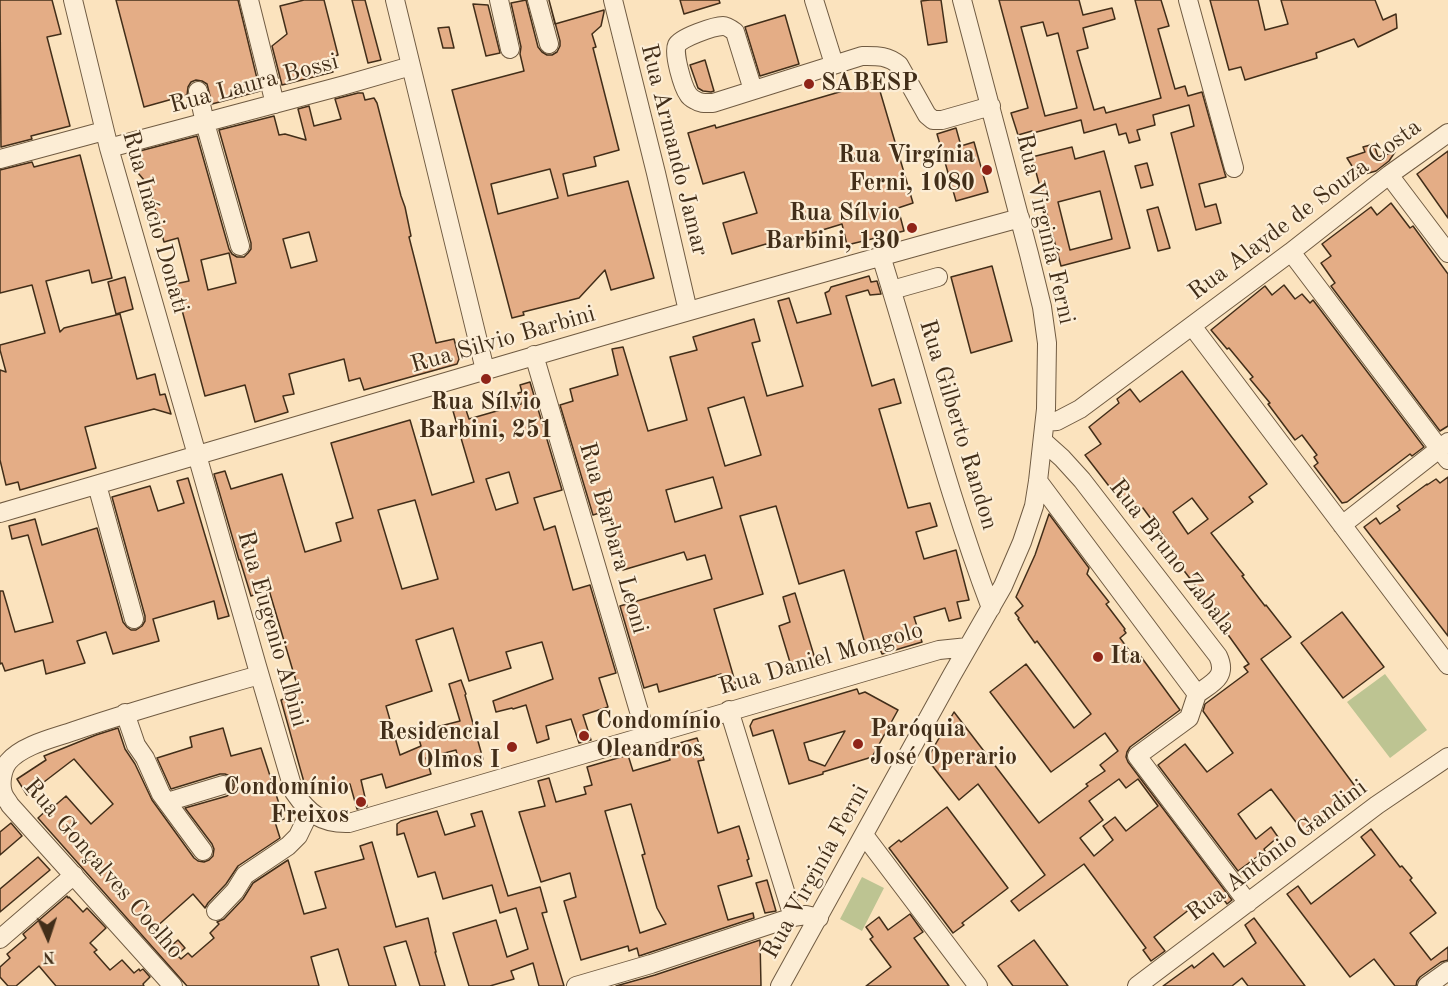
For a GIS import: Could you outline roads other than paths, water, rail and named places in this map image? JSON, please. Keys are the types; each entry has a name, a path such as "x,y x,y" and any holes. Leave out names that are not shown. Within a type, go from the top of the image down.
{"street":[{"name":"Rua Inácio Donati","path":"73,0 106,139 197,455"},
{"path":"249,0 275,104"},
{"path":"395,0 485,370"},
{"path":"499,0 510,49"},
{"path":"537,0 549,44"},
{"name":"Rua Armando Jamar","path":"613,0 688,311"},
{"path":"814,0 834,64"},
{"name":"Rua Virginía Ferni","path":"780,986 1003,586 1022,542 1034,506 1045,423 1047,343 1042,308 1020,218 962,0"},
{"path":"1188,0 1234,168"},
{"path":"753,90 735,32 730,28 721,26 693,35 680,40 676,46 676,59 687,93 693,100 701,103 713,103 862,56 881,56 892,59 899,65 927,116 933,120 942,120 991,106"},
{"name":"Rua Laura Bossi","path":"8,155 205,123 411,66"},
{"path":"198,91 240,246"},
{"name":"Rua Alayde de Souza Costa","path":"1045,423 1057,421 1080,409 1291,252 1389,175 1448,133"},
{"path":"1389,175 1448,253"},
{"name":"Rua Silvio Barbini","path":"0,513 534,355 1020,218"},
{"path":"1291,252 1445,450 1342,525"},
{"name":"Rua Gilberto Randon","path":"881,256 953,496 991,608"},
{"path":"892,290 938,277"},
{"path":"1192,326 1448,665"},
{"name":"Rua Barbara Leoni","path":"534,355 646,735"},
{"name":"Rua Bruno Zabala","path":"1043,441 1082,480 1218,656 1222,664 1221,673 1197,694"},
{"name":"Rua Eugenio Albini","path":"197,455 294,792 310,811"},
{"path":"1038,481 1197,694 1189,718 1137,756 1248,903"},
{"path":"97,485 134,619"},
{"name":"Rua Daniel Mongolo","path":"310,811 335,823 349,823 939,650 968,647"},
{"path":"203,851 161,795 145,758 136,745 125,713 260,675"},
{"path":"729,710 793,917"},
{"name":"Rua Gonçalves Coelho","path":"125,713 41,742 20,752 8,762 3,771 3,793 10,805 173,986"},
{"name":"Rua Antônio Gandini","path":"1137,986 1377,805 1448,757"},
{"path":"166,802 223,785"},
{"path":"216,911 232,896 245,875 288,846 298,836 310,811"},
{"path":"864,835 978,986"},
{"path":"0,939 74,875"},
{"path":"576,986 793,917 807,915 819,918"},
{"path":"1427,986 1448,970"}],"place":[{"name":"SABESP","path":"809,84"},
{"name":"Rua Virgínia Ferni, 1080","path":"987,170"},
{"name":"Rua Sílvio Barbini, 130","path":"912,228"},
{"name":"Rua Sílvio Barbini, 251","path":"486,379"},
{"name":"Ita","path":"1098,657"},
{"name":"Condomínio Oleandros","path":"584,736"},
{"name":"Paróquia José Operario","path":"858,744"},
{"name":"Residencial Olmos I","path":"512,747"},
{"name":"Condomínio Freixos","path":"361,802"}]}
